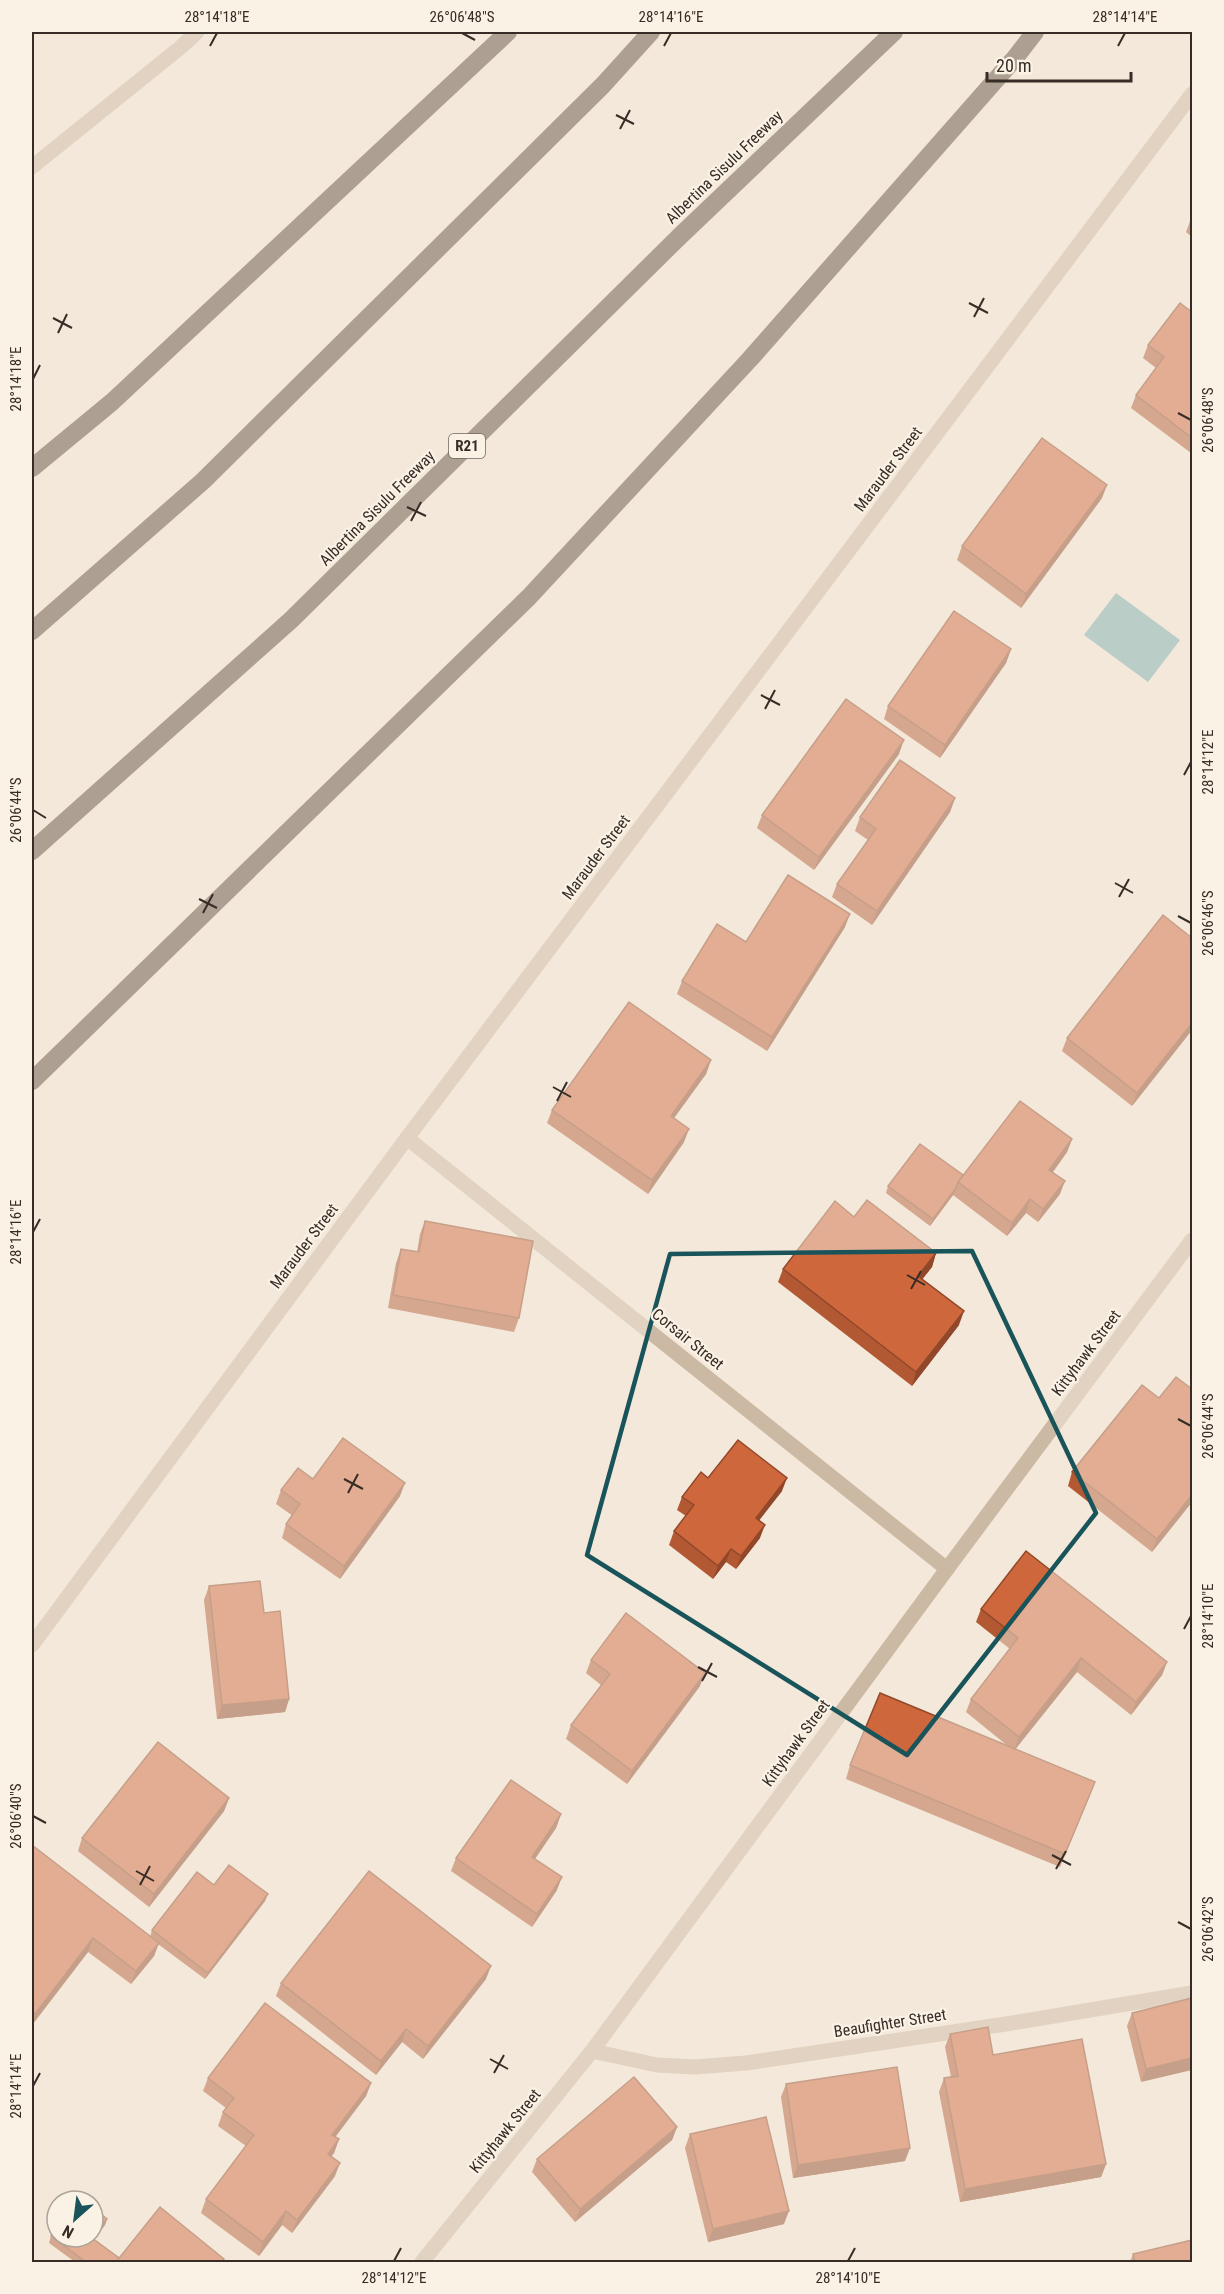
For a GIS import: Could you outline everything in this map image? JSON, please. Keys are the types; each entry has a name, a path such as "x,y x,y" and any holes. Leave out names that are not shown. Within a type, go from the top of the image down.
{"highway":[{"path":"32,468 112,402 508,32"},
{"path":"32,631 203,481 603,85 651,32"},
{"name":"Albertina Sisulu Freeway","path":"32,851 291,620 679,237 894,32"},
{"path":"32,1081 529,597 750,359 1015,58 1035,32"}],"street":[{"path":"32,167 197,32"},
{"name":"Marauder Street","path":"32,1645 407,1138 1192,94"},
{"name":"Corsair Street","path":"407,1138 946,1569"},
{"name":"Kittyhawk Street","path":"422,2262 592,2051 946,1569 1192,1240"},
{"name":"Beaufighter Street","path":"592,2051 657,2065 695,2067 746,2063 1192,1993"}],"highlighted area":[{"path":"972,1251 1096,1513 907,1755 587,1555 670,1254"}],"water":[{"path":"1116,593 1180,640 1148,682 1084,635"}],"building":[{"path":"1180,303 1192,312 1192,438 1136,395 1164,357 1148,345"},
{"path":"1042,438 1107,485 1026,594 962,546"},
{"path":"954,611 1011,649 945,745 888,706"},
{"path":"846,699 904,740 819,857 762,815"},
{"path":"900,760 955,798 877,911 837,884 876,829 860,817"},
{"path":"788,875 850,914 772,1037 682,981 717,924 746,942"},
{"path":"1163,915 1192,938 1192,1023 1137,1093 1067,1038"},
{"path":"629,1002 711,1060 671,1116 689,1129 652,1180 552,1110"},
{"path":"1020,1101 1072,1139 1049,1170 1065,1181 1043,1209 1030,1199 1012,1223 958,1182"},
{"path":"920,1144 963,1175 933,1219 888,1186"},
{"path":"867,1200 936,1253 918,1276 964,1311 916,1372 783,1269 835,1201 854,1217"},
{"path":"425,1221 533,1241 519,1318 393,1295 401,1249 419,1252"},
{"path":"1176,1377 1192,1389 1192,1495 1157,1539 1072,1472 1142,1385 1159,1398"},
{"path":"343,1438 405,1483 344,1566 286,1524 300,1504 281,1490 298,1468 313,1479"},
{"path":"738,1440 787,1478 756,1518 765,1525 741,1556 731,1549 718,1566 674,1531 694,1505 682,1497 701,1472 708,1478"},
{"path":"1026,1551 1167,1662 1136,1702 1081,1658 1019,1737 971,1699 1018,1638 981,1609"},
{"path":"260,1581 264,1613 280,1611 289,1699 222,1705 209,1586"},
{"path":"626,1613 705,1673 632,1771 571,1725 610,1674 591,1660"},
{"path":"880,1693 1095,1782 1065,1854 850,1765"},
{"path":"158,1742 229,1798 154,1894 82,1838"},
{"path":"511,1780 561,1814 532,1857 562,1877 537,1914 456,1858"},
{"path":"32,1845 159,1943 136,1971 93,1938 35,2014 32,2011"},
{"path":"229,1865 268,1894 208,1973 152,1930 197,1872 214,1885"},
{"path":"369,1871 491,1966 428,2046 406,2029 381,2061 281,1983"},
{"path":"1192,1998 1192,2058 1146,2069 1132,2013"},
{"path":"265,2003 371,2083 332,2135 339,2139 328,2154 340,2163 297,2220 286,2211 263,2242 206,2199 254,2135 223,2112 234,2098 208,2078"},
{"path":"988,2027 993,2055 1082,2039 1106,2164 965,2189 944,2078 958,2076 950,2034"},
{"path":"897,2067 910,2148 798,2165 786,2084"},
{"path":"634,2077 677,2127 580,2209 537,2159"},
{"path":"766,2117 789,2211 713,2229 690,2134"},
{"path":"160,2207 224,2259 221,2262 116,2262"},
{"path":"1192,2240 1192,2262 1135,2262 1133,2254"},
{"path":"105,2248 119,2258 116,2262 86,2262 68,2249"}]}
